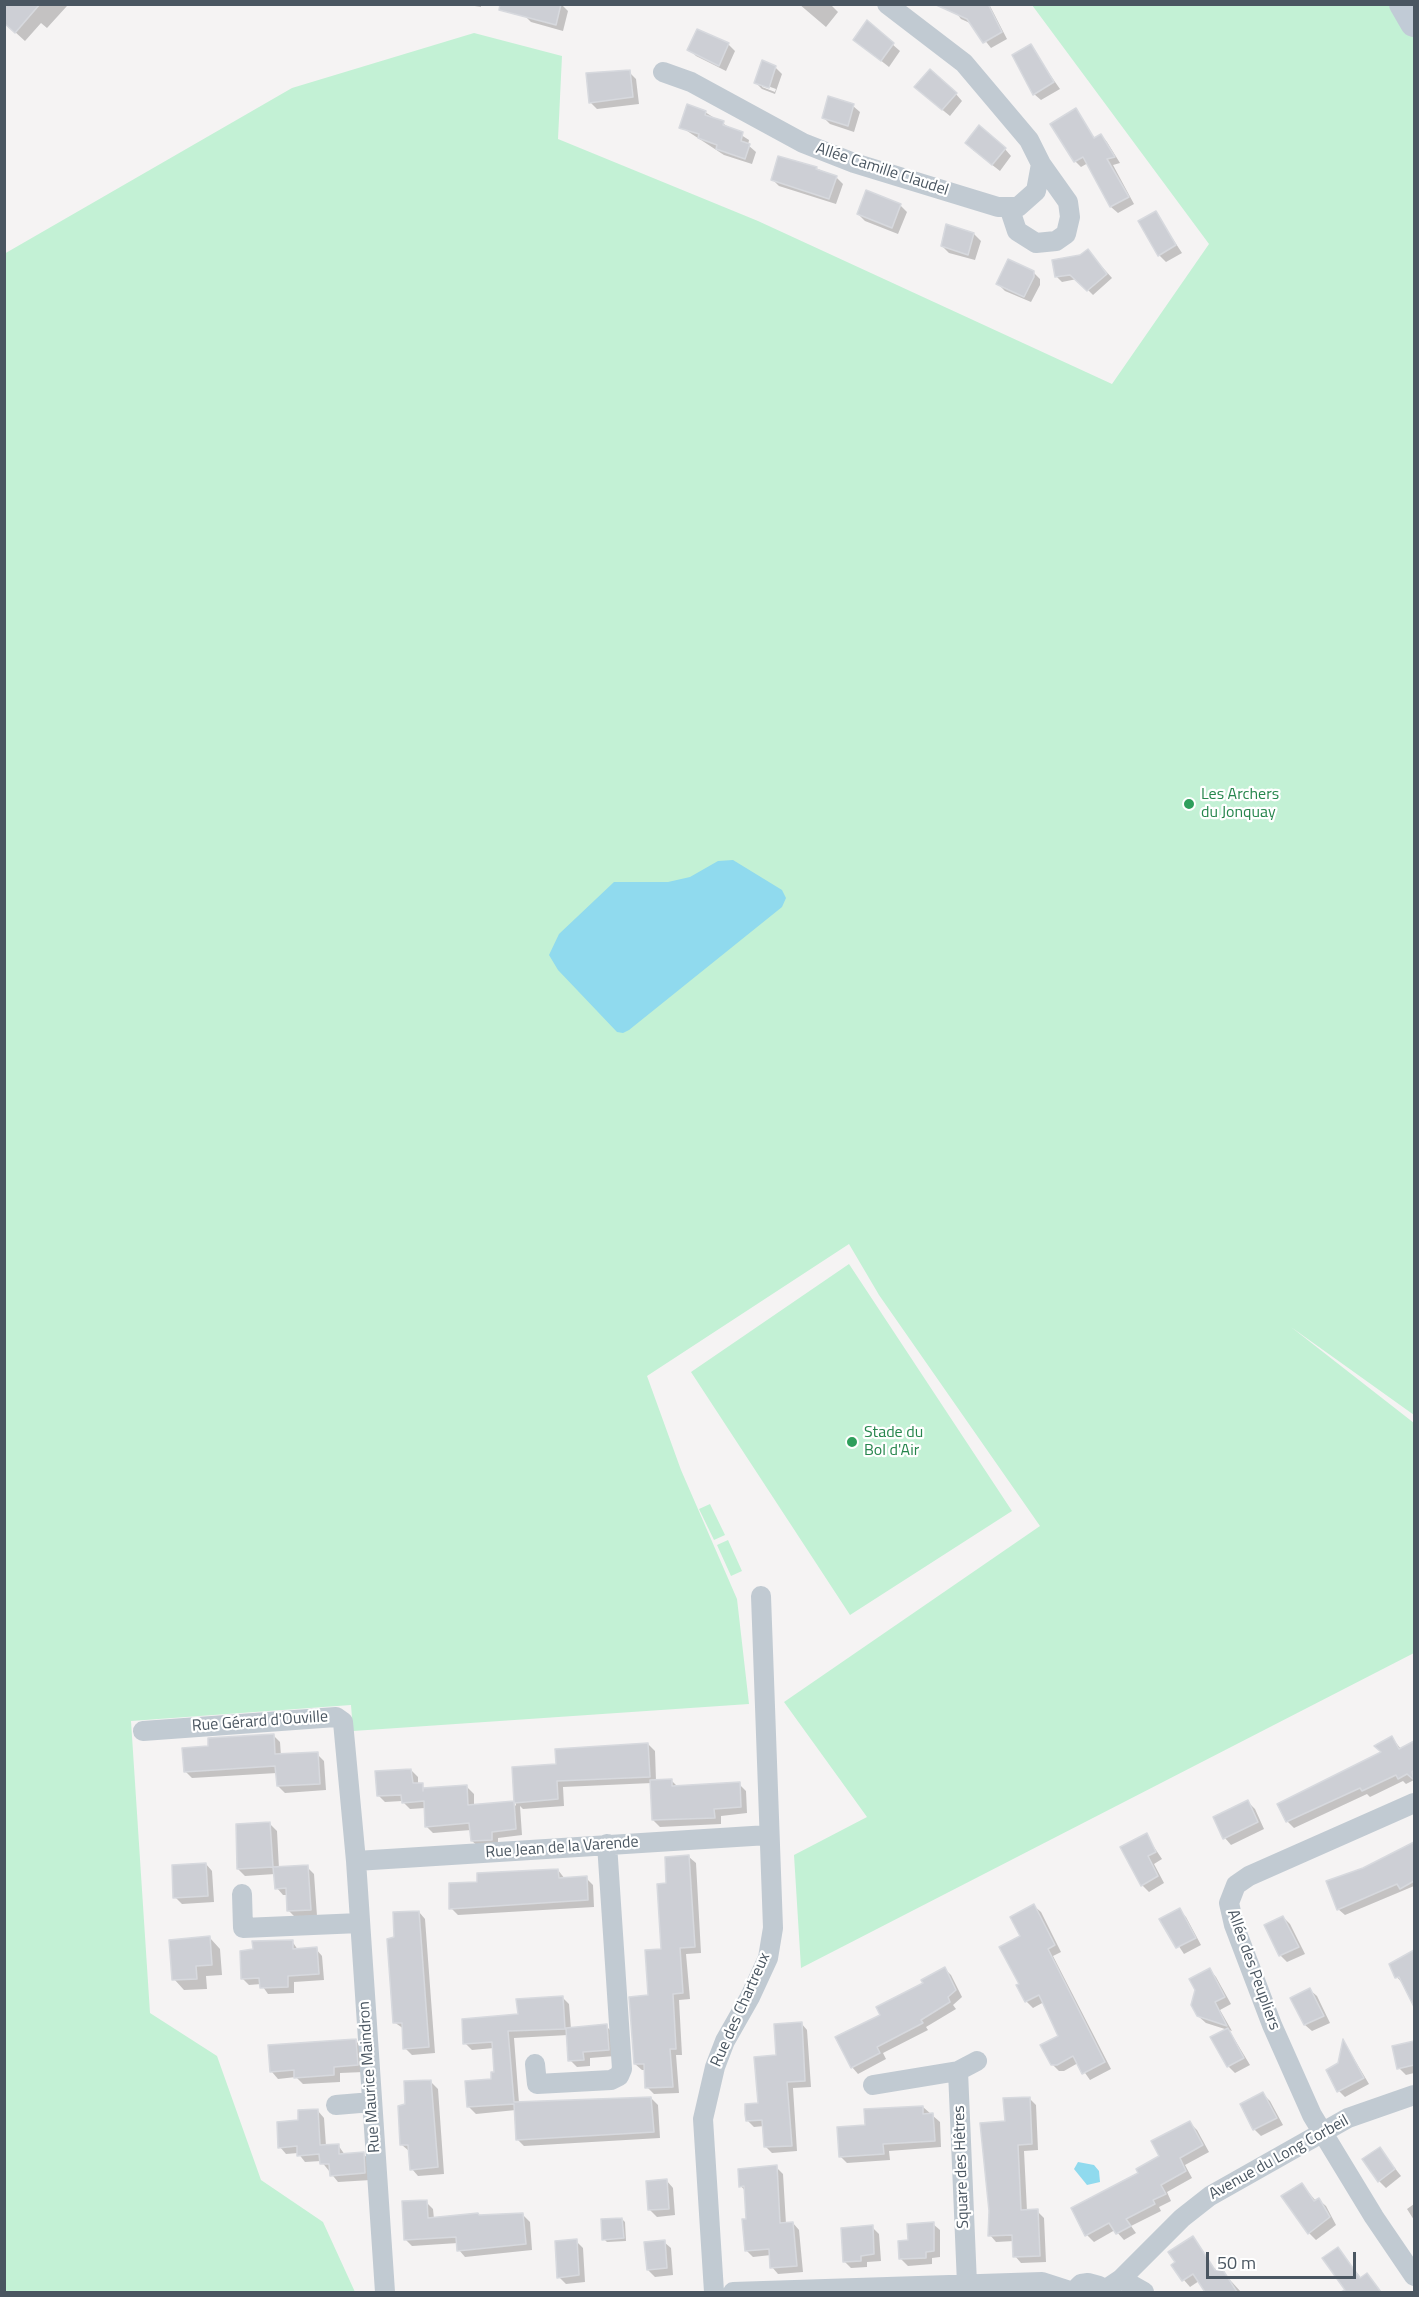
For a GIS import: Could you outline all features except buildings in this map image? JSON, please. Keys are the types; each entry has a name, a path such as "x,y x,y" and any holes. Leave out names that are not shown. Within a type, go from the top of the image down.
{"street":[{"path":"887,4 964,63 1029,140 1041,164 1068,202 1070,217 1066,234 1056,241 1036,243 1017,231 1009,207 1018,207 1036,191 1041,164"},
{"path":"1403,4 1414,23"},
{"name":"Allée Camille Claudel","path":"663,72 692,82 803,143 854,163 998,207 1009,207"},
{"name":"Rue des Chartreux","path":"714,2292 703,2119 708,2090 725,2041 750,1997 768,1958 773,1928 761,1596"},
{"name":"Rue Gérard d'Ouville","path":"143,1731 336,1717 343,1722 346,1735 356,1861"},
{"name":"Allée des Peupliers","path":"1414,1803 1249,1875 1236,1885 1229,1903 1234,1925 1272,2025 1323,2135 1414,2276"},
{"name":"Rue Jean de la Varende","path":"356,1861 768,1835"},
{"path":"535,2064 537,2084 611,2080 618,2076 622,2069 607,1844"},
{"name":"Rue Maurice Maindron","path":"356,1861 385,2292"},
{"path":"242,1894 243,1928 360,1923"},
{"path":"873,2085 958,2071 977,2061"},
{"name":"Square des Hêtres","path":"958,2071 966,2284"},
{"name":"Avenue du Long Corbeil","path":"1103,2292 1121,2279 1182,2218 1210,2196 1323,2135 1348,2118 1414,2095"},
{"path":"336,2105 372,2102"},
{"path":"1121,2279 1144,2292"},
{"path":"733,2292 1042,2282 1073,2292 1082,2284 1088,2283 1103,2292"}],"green space":[{"path":"1032,5 1414,5 1414,1415 1291,1327 1414,1423 1414,1653 801,1968 794,1855 867,1817 784,1702 1040,1526 879,1295 849,1244 647,1376 681,1470 737,1599 749,1704 353,1731 351,1705 131,1721 150,2013 217,2056 261,2180 323,2222 355,2292 5,2292 4,254 292,88 474,33 562,56 558,139 758,221 1112,384 1209,244"},
{"name":"Stade du Bol d'Air","path":"849,1264 1012,1511 850,1615 691,1372"},
{"path":"710,1504 725,1535 714,1540 699,1509"},
{"path":"728,1540 742,1571 731,1576 717,1545"}],"water":[{"path":"733,860 782,890 786,898 782,907 629,1030 623,1033 617,1032 558,970 549,955 559,934 614,882 668,882 690,877 718,861"},
{"path":"1078,2162 1094,2165 1099,2171 1100,2182 1087,2185 1074,2169"}],"place":[{"name":"Les Archers du Jonquay","path":"1189,804"},
{"name":"Stade du Bol d'Air","path":"852,1442"}]}
